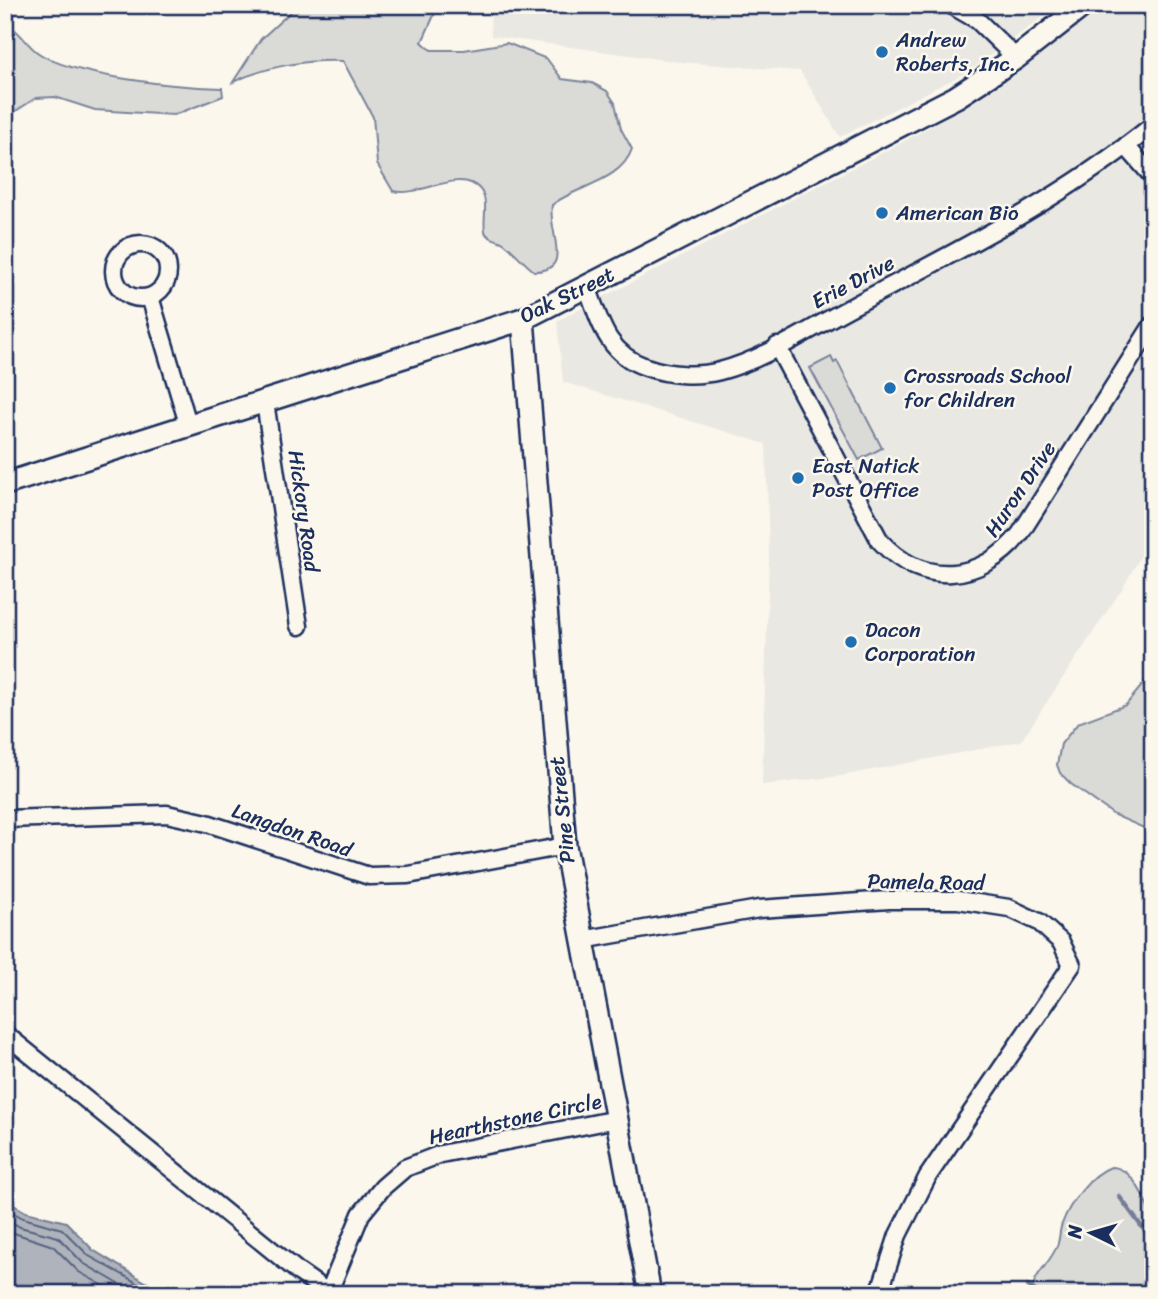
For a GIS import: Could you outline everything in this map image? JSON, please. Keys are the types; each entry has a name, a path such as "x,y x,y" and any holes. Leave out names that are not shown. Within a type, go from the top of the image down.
{"main road":[{"name":"Oak Street","path":"5,484 523,319 956,97 1016,58 1084,5"},
{"name":"Pine Street","path":"523,319 565,846 650,1294"}],"street":[{"path":"951,5 977,20 1016,58"},
{"name":"Erie Drive","path":"587,286 612,347 646,367 680,374 709,373 732,367 777,346 1035,209 1153,125"},
{"path":"1126,146 1153,177"},
{"path":"150,297 189,427"},
{"name":"Huron Drive","path":"777,346 880,541 905,563 936,572 965,573 991,562 1020,534 1153,324"},
{"name":"Hickory Road","path":"265,402 299,626"},
{"name":"Langdon Road","path":"5,819 167,814 207,823 369,876 408,875 565,846"},
{"name":"Pamela Road","path":"582,940 746,911 937,899 975,901 1009,908 1039,922 1061,942 1072,965 922,1186 898,1235 879,1294"},
{"path":"5,1034 329,1293"},
{"name":"Hearthstone Circle","path":"329,1293 355,1225 375,1195 405,1168 450,1152 617,1119"}],"shaded area":[{"path":"298,5 434,5 435,13 422,42 431,50 464,50 507,43 547,59 562,79 592,83 607,91 615,103 621,129 632,149 618,169 608,176 552,205 556,257 553,264 546,269 534,271 506,245 487,235 484,224 484,198 478,187 471,183 454,181 412,191 393,191 377,164 373,117 343,61 286,65 233,82 261,39"},
{"path":"490,5 1059,5 969,71 840,137 800,71 680,62 491,36"},
{"path":"1102,5 1153,5 1153,535 1122,589 1021,741 841,776 762,785 769,557 766,444 563,382 557,321 901,143 982,97 1025,68"},
{"path":"5,24 37,52 74,68 154,83 222,88 223,96 174,115 95,110 55,97 36,98 5,118"},
{"path":"831,357 834,363 837,361 882,448 859,460 810,368"},
{"path":"1153,672 1153,832 1114,815 1071,784 1060,773 1057,765 1061,744 1078,723 1126,705"},
{"path":"1111,1167 1119,1168 1132,1178 1152,1218 1155,1243 1153,1294 1031,1294 1038,1275 1057,1246 1061,1227 1070,1208 1096,1176"}],"water":[{"path":"5,1200 26,1212 66,1222 93,1250 165,1294 5,1292"}],"waterway":[{"path":"1119,1196 1153,1242"},
{"path":"614,1294 625,1286"},
{"path":"1028,1286 1040,1294"}],"place":[{"name":"Andrew Roberts, Inc.","path":"882,52"},
{"name":"American Bio","path":"882,213"},
{"name":"Crossroads School for Children","path":"890,388"},
{"name":"East Natick Post Office","path":"798,478"},
{"name":"Dacon Corporation","path":"851,642"}]}
